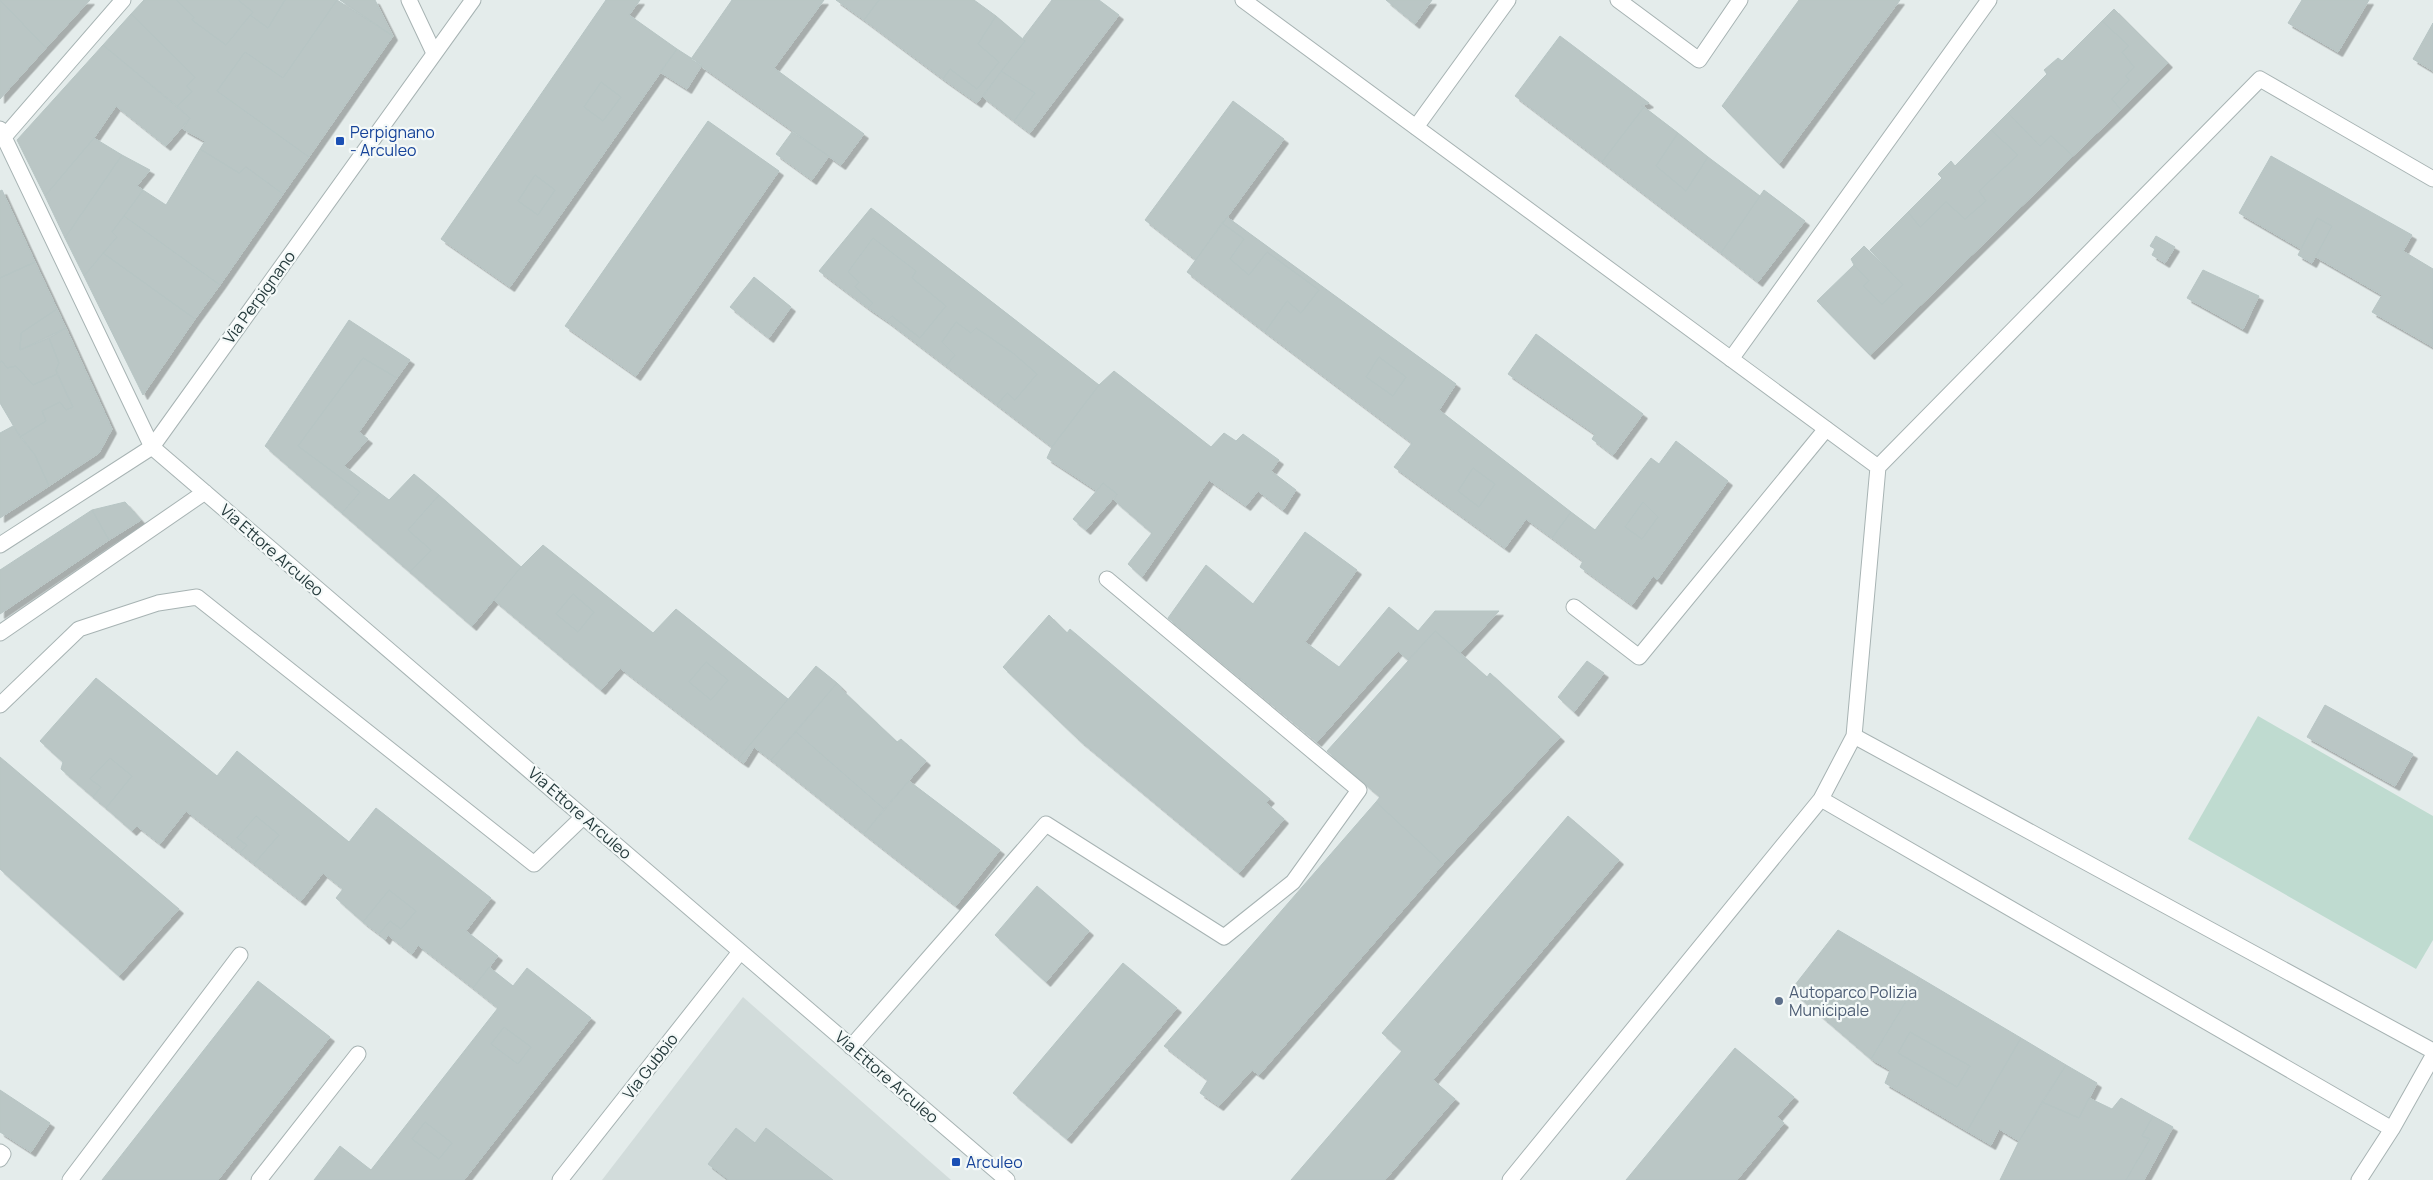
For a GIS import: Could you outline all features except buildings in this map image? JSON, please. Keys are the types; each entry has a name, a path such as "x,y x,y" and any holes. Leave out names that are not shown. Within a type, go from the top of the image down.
{"street":[{"path":"123,0 2,133 152,447"},
{"path":"408,0 434,53"},
{"name":"Via Perpignano","path":"0,545 152,447 472,0"},
{"path":"1243,0 1878,467"},
{"path":"1416,127 1508,0"},
{"path":"1618,0 1699,60 1740,0"},
{"path":"1731,359 1989,0"},
{"path":"1510,1180 1822,799 1854,736 1878,467 2260,79 2433,179"},
{"path":"1574,606 1639,657 1826,429"},
{"name":"Via Ettore Arculeo","path":"152,447 1007,1180"},
{"path":"0,633 204,492"},
{"path":"851,1047 1046,824 1224,937 1293,882 1359,790 1107,579"},
{"path":"0,705 78,629 158,603 197,596 534,864 583,817"},
{"path":"1854,736 2433,1051"},
{"path":"1822,799 2392,1129"},
{"name":"Via Gubbio","path":"560,1180 740,952"},
{"path":"70,1180 240,954"},
{"path":"259,1180 358,1054"},
{"path":"2359,1180 2392,1129 2433,1056"},
{"path":"0,1152 3,1154 0,1158"}],"shaded area":[{"path":"743,997 951,1180 602,1180"}],"green space":[{"path":"2258,716 2433,816 2433,940 2416,969 2188,839"}],"place":[{"name":"Perpignano - Arculeo","path":"340,141"},
{"name":"Autoparco Polizia Municipale","path":"1779,1001"},
{"name":"Arculeo","path":"956,1162"}]}
